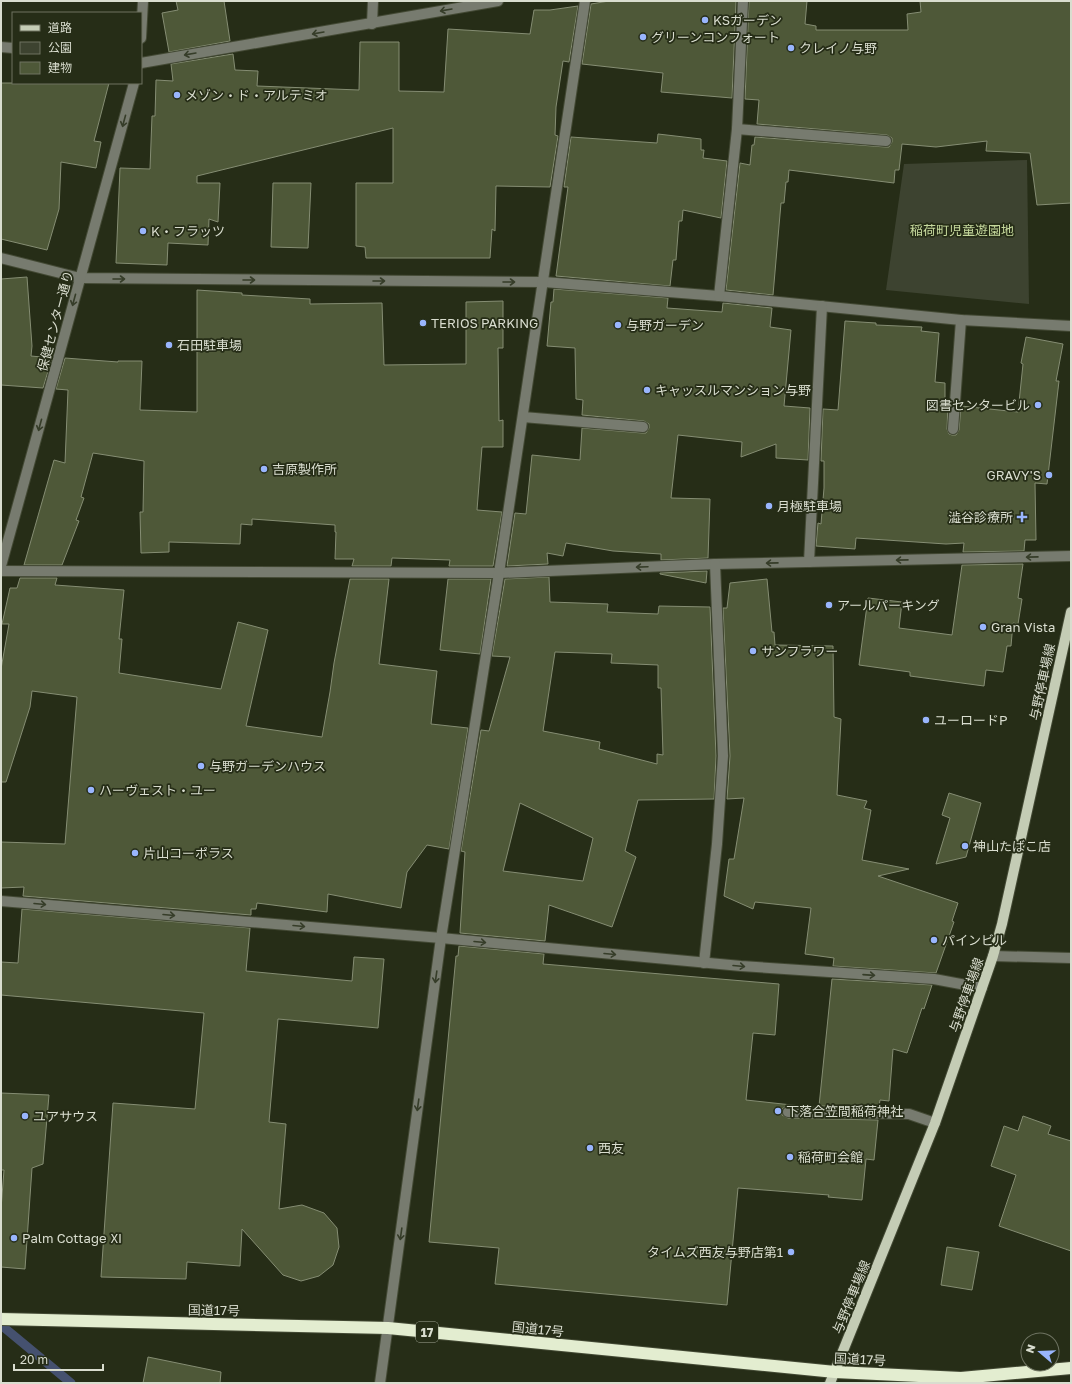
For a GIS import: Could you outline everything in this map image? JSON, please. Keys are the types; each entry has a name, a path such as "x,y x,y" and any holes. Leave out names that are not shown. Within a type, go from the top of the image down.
{"highway":[{"name":"国道17号","path":"1,1320 388,1328 832,1378 961,1378 1071,1368"}],"main road":[{"name":"与野停車場線","path":"832,1378 935,1123 993,956 1002,924 1071,612"}],"street":[{"path":"142,26 144,1"},
{"path":"372,24 373,1"},
{"path":"142,63 498,1"},
{"path":"380,1383 441,938 544,282 585,1"},
{"path":"719,296 737,129 743,1"},
{"path":"1,47 12,48"},
{"name":"保健センター通り","path":"1,566 134,84"},
{"path":"737,129 886,141"},
{"path":"1,258 80,278 544,282 719,296 962,320 1071,326"},
{"path":"809,562 822,306"},
{"path":"953,429 962,320"},
{"path":"523,417 643,427"},
{"path":"1,571 499,573 715,564 1071,556"},
{"path":"704,963 717,844 723,756 715,564"},
{"path":"1,901 441,938 704,963 934,979 982,988"},
{"path":"993,956 1071,958"},
{"path":"788,1112 909,1114 935,1123"}],"green space":[{"name":"稲荷町児童遊園地","path":"1027,160 1029,304 886,290 904,164"}],"building":[{"path":"176,1 224,1 230,41 169,52 162,13 178,10"},
{"path":"609,1 736,1 732,98 661,92 663,73 582,64 591,4"},
{"path":"749,1 807,1 805,24 816,26 816,30 908,30 907,14 921,12 920,1 1071,1 1071,203 1037,205 1030,153 986,151 987,141 936,147 902,144 899,170 895,170 894,183 789,170 784,203 781,203 773,295 726,290 740,163 750,165 752,145 754,145 755,137 885,147 889,147 892,142 892,138 887,135 757,124 759,100 745,99"},
{"path":"578,6 569,62 563,61 556,107 555,135 558,136 550,187 496,186 495,231 492,229 490,258 366,258 365,247 356,246 356,183 393,183 393,128 197,176 197,183 220,183 218,222 209,219 208,245 168,243 167,265 116,263 120,168 150,169 152,116 155,116 156,80 173,81 171,64 233,54 235,70 258,71 257,86 359,90 360,42 399,42 399,91 444,92 448,29 530,34 534,10 550,10"},
{"path":"1,83 109,84 94,141 101,142 96,168 61,162 59,209 47,250 1,239"},
{"path":"658,134 701,139 701,150 704,150 703,158 727,161 721,218 683,210 682,221 679,221 676,260 673,260 670,286 556,276 568,187 564,187 571,137 657,143"},
{"path":"273,183 311,183 308,248 271,247"},
{"path":"27,277 32,346 31,356 52,358 43,388 1,385 1,279"},
{"path":"554,289 668,298 667,308 722,312 723,303 772,308 770,327 791,330 784,406 810,408 808,460 776,458 776,444 741,457 742,442 678,435 671,498 710,499 708,558 661,560 661,554 613,551 566,543 563,556 547,553 548,564 507,566 515,513 526,514 532,455 580,460 582,428 646,433 649,428 649,424 644,421 582,415 583,400 576,399 575,348 547,346 551,302 553,302"},
{"path":"197,290 242,293 242,295 310,299 310,304 382,303 384,365 466,364 466,302 503,301 503,348 498,348 499,421 503,420 503,447 482,447 477,510 502,512 493,566 449,566 450,560 392,558 391,566 352,566 354,559 335,559 335,525 252,519 252,525 241,524 240,544 169,542 169,552 141,553 140,512 143,512 144,461 93,453 81,497 84,498 76,520 79,521 62,565 24,565 54,460 65,463 68,390 56,389 65,358 118,362 142,361 140,410 197,412"},
{"path":"845,321 876,323 876,325 922,327 921,331 939,333 935,382 945,383 945,404 948,405 947,429 949,434 952,435 956,435 959,430 961,406 1018,412 1023,364 1021,363 1026,337 1063,344 1056,381 1059,381 1047,484 1035,483 1036,540 1025,540 1024,551 963,552 964,543 946,544 856,538 855,549 816,546 818,523 821,524 824,488 824,461 821,461 823,409 838,410"},
{"name":"Gran Vista","path":"1023,564 1018,598 1022,599 1018,624 1013,623 1011,646 1007,646 1003,672 986,670 984,686 910,676 910,672 859,665 868,598 902,602 899,628 952,635 962,565"},
{"path":"707,571 706,583 660,574 660,573"},
{"path":"549,577 550,602 608,604 607,612 658,614 659,606 710,607 716,756 714,799 638,800 625,851 636,857 612,927 549,905 545,941 460,933 465,852 461,851 481,730 489,731 510,657 492,656 505,579","holes":["555,652 612,654 611,663 658,665 658,688 661,688 663,755 657,754 657,764 599,749 600,742 543,731","520,803 593,838 583,881 503,871"]},
{"path":"20,578 57,578 55,585 124,590 119,639 122,639 119,673 221,689 238,622 268,630 246,726 322,737 350,579 389,579 379,664 437,671 431,724 468,728 449,849 427,845 407,872 401,908 328,894 327,912 257,903 256,909 251,909 251,915 23,896 24,887 1,888 1,842 65,844 77,697 32,691 30,707 6,782 1,782 1,669 9,624 2,624 10,588 17,588"},
{"path":"448,579 491,579 480,654 440,650"},
{"path":"767,579 772,632 774,632 775,645 833,646 834,717 841,719 837,795 867,801 864,808 871,810 862,860 909,869 878,876 958,903 952,921 954,922 936,973 833,966 834,958 805,954 811,908 755,902 753,909 724,896 729,859 734,859 744,798 727,799 730,756 723,608 727,608 730,583"},
{"path":"949,793 981,803 966,857 936,864 950,818 942,815"},
{"path":"22,909 250,928 246,971 352,981 354,957 384,959 378,1028 278,1019 269,1122 286,1124 279,1209 302,1205 324,1213 337,1228 339,1247 333,1265 319,1276 301,1281 283,1275 242,1229 240,1266 187,1262 186,1279 101,1277 113,1103 195,1109 204,1013 1,995 1,962 18,963"},
{"name":"西友","path":"459,946 544,954 543,964 779,984 775,1035 753,1033 746,1100 801,1106 785,1107 782,1109 782,1115 788,1118 878,1120 874,1160 866,1159 862,1200 828,1197 829,1195 738,1188 727,1305 495,1284 499,1248 429,1242 456,956 458,956"},
{"path":"832,979 932,985 924,1009 922,1008 907,1053 893,1049 889,1101 880,1100 879,1107 819,1106"},
{"path":"1,1093 49,1095 43,1164 32,1168 25,1269 1,1267 1,1209 4,1170 1,1170"},
{"path":"1023,1116 1051,1126 1048,1134 1071,1141 1071,1251 999,1226 1016,1175 991,1166 1004,1126 1018,1131"},
{"path":"947,1247 979,1252 972,1290 941,1285"},
{"path":"148,1357 221,1372 220,1383 143,1383"}],"waterway":[{"path":"1,1325 71,1383"}],"place":[{"name":"KSガーデン","path":"705,20"},
{"name":"グリーンコンフォート","path":"643,37"},
{"name":"クレイノ与野","path":"791,48"},
{"name":"メゾン・ド・アルテミオ","path":"177,95"},
{"name":"K・フラッツ","path":"143,231"},
{"name":"TERIOS PARKING","path":"423,323"},
{"name":"与野ガーデン","path":"618,325"},
{"name":"石田駐車場","path":"169,345"},
{"name":"キャッスルマンション与野","path":"647,390"},
{"name":"図書センタービル","path":"1038,405"},
{"name":"吉原製作所","path":"264,469"},
{"name":"GRAVY'S","path":"1049,475"},
{"name":"月極駐車場","path":"769,506"},
{"name":"澁谷診療所","path":"1022,517"},
{"name":"アールパーキング","path":"829,605"},
{"name":"Gran Vista","path":"983,627"},
{"name":"サンフラワー","path":"753,651"},
{"name":"ユーロードP","path":"926,720"},
{"name":"与野ガーデンハウス","path":"201,766"},
{"name":"ハーヴェスト・ユー","path":"91,790"},
{"name":"神山たばこ店","path":"965,846"},
{"name":"片山コーポラス","path":"135,853"},
{"name":"パインビル","path":"934,940"},
{"name":"下落合笠間稲荷神社","path":"778,1111"},
{"name":"ユアサウス","path":"25,1116"},
{"name":"西友","path":"590,1148"},
{"name":"稲荷町会館","path":"790,1157"},
{"name":"Palm Cottage Ⅺ","path":"14,1238"},
{"name":"タイムズ西友与野店第1","path":"791,1252"}]}
